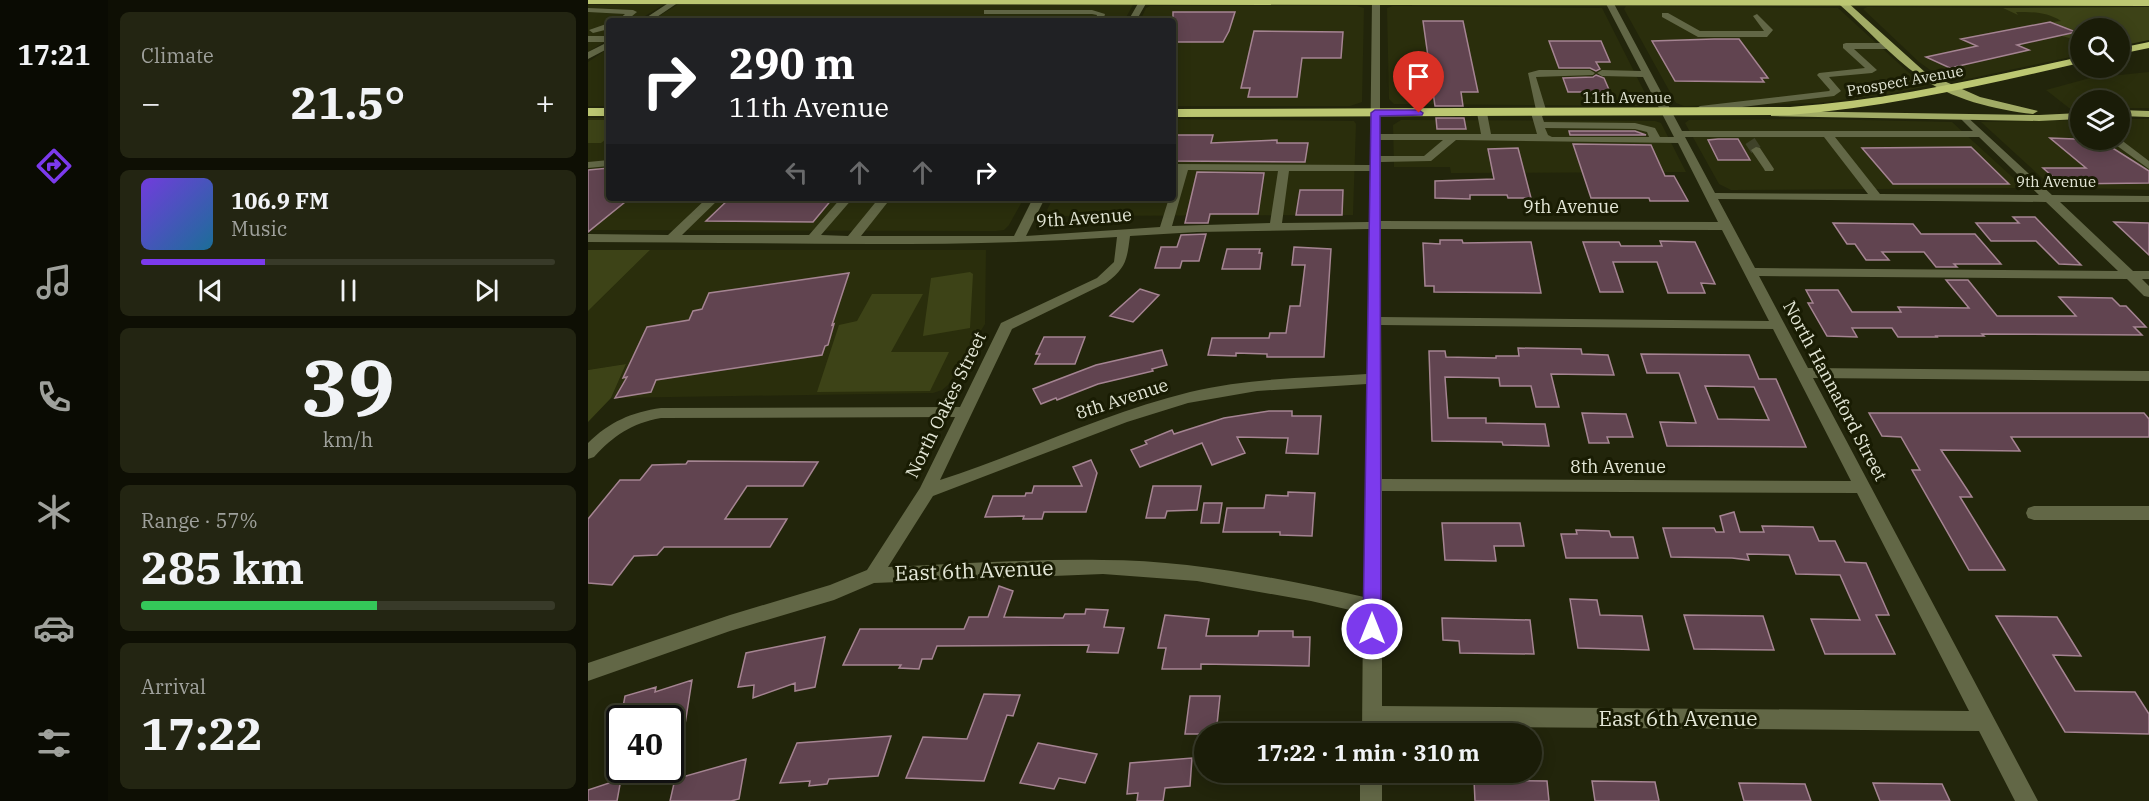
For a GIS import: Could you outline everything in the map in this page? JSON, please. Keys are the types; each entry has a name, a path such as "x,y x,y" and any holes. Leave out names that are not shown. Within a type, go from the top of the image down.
{"highway":[{"path":"588,1 2149,3"},
{"path":"2130,49 2149,46"},
{"name":"Prospect Avenue","path":"1733,113 1845,107 1953,89 2070,62"},
{"path":"588,112 606,112"},
{"name":"11th Avenue","path":"1176,113 1482,113 1539,117 1572,113 1733,113"}],"main road":[{"name":"11th Avenue","path":"1841,1 1923,75 1953,89 1993,103 2027,110 2070,113"},
{"name":"11th Avenue","path":"1733,113 1964,117 2070,114"},
{"path":"2130,113 2149,114"}],"street":[{"path":"650,18 677,1"},
{"path":"1134,18 1143,1"},
{"path":"1372,723 1376,1"},
{"name":"North Hannaford Street","path":"1609,1 2027,801"},
{"path":"588,10 633,12 625,18"},
{"path":"987,12 1092,12 1101,14 1100,18"},
{"path":"1698,34 1767,34 1769,30 1757,16"},
{"path":"593,30 606,27"},
{"path":"588,39 606,39"},
{"path":"590,57 606,46"},
{"path":"1668,113 1831,94 1836,91 1822,75 1872,70 1846,46 1891,46"},
{"path":"1543,137 1531,75 1590,73"},
{"path":"1602,74 1647,74"},
{"path":"1482,113 1487,137"},
{"path":"1572,113 1576,125"},
{"path":"1621,113 1626,126"},
{"path":"1539,117 1576,125 1626,126 1651,130 1656,140"},
{"path":"1964,117 2149,293"},
{"path":"1375,137 1543,137 1551,140 1656,140 1680,137 1751,142 1827,134 1982,134"},
{"path":"1827,134 1877,198"},
{"path":"1178,167 1284,168 1427,159 1454,137"},
{"path":"1751,142 1769,170"},
{"path":"2127,150 2149,166"},
{"path":"588,165 606,163"},
{"path":"1276,226 1284,168"},
{"name":"9th Avenue","path":"1711,196 2149,199"},
{"path":"671,239 711,201"},
{"path":"812,239 844,201"},
{"path":"852,239 883,201"},
{"path":"1018,240 1038,201"},
{"path":"1165,230 1171,201"},
{"name":"9th Avenue","path":"588,238 1018,240 1165,230 1276,226 1726,226"},
{"name":"North Oakes Street","path":"873,575 927,490 1006,326 1091,287 1107,277 1120,262 1124,234"},
{"path":"1750,272 2149,275"},
{"path":"1374,321 1778,325"},
{"path":"1803,373 2149,376"},
{"name":"8th Avenue","path":"927,490 976,476 1014,458 1098,426 1190,397 1280,383 1373,379"},
{"path":"593,447 628,420 661,412 965,412"},
{"name":"8th Avenue","path":"1373,485 1863,487"},
{"path":"2034,513 2149,513"},
{"name":"East 6th Avenue","path":"588,672 834,592 873,575 1115,568 1197,573 1311,593 1372,607"},
{"name":"East 6th Avenue","path":"1542,724 1985,721"}],"shaded area":[{"path":"588,5 663,5 642,18 606,18 606,41 588,52"},
{"path":"677,5 1133,5 1126,18 656,18"},
{"path":"1150,6 1357,6 1364,8 1362,102 1350,106 1176,106 1176,18 1141,18 1146,8"},
{"path":"1393,6 1602,8 1650,103 1646,106 1394,104 1389,99 1387,8"},
{"path":"1626,6 1838,8 1908,72 1928,86 1889,94 1818,103 1684,106 1676,103 1624,9"},
{"path":"1867,7 2041,8 2070,22 2070,57 1963,80 1943,79 1919,62 1863,9"},
{"path":"2149,7 2149,40 2130,44 2130,18 2070,18 2070,29 2053,22 2061,21 2045,14 2016,12 2018,15 2003,8"},
{"path":"606,50 606,106 588,106 588,62"},
{"path":"2149,72 2149,108 2130,108 2130,90 2070,90 2069,108 2046,90 2090,78 2130,78 2130,74"},
{"path":"588,118 606,118 606,201 1022,201 1009,225 1004,230 996,231 588,230"},
{"path":"1176,119 1354,121 1356,124 1353,215 1054,216 1047,210 1052,201 1176,201"},
{"path":"1817,119 1952,122 2022,188 1731,190 1719,184 1685,123 1689,120"},
{"path":"2130,119 2149,119 2149,190 2052,187 1981,122 2070,120 2070,150 2130,150"},
{"path":"588,120 606,120 606,139 601,143 588,143"},
{"path":"1401,120 1655,121 1661,123 1686,172 1451,173 1450,167 1394,167 1393,125"},
{"path":"588,250 650,250 588,311"},
{"path":"650,250 986,250 985,324 948,385 933,393 611,398 626,364 588,370 588,311"},
{"path":"970,272 973,274 970,328 923,336 931,278"},
{"path":"872,294 923,294 891,352 949,352 930,391 817,392 839,325 857,321"},
{"path":"626,364 611,398 588,422 588,370"}],"building":[{"path":"1173,12 1235,12 1223,42 1176,42 1176,18 1173,18"},
{"path":"1423,21 1463,21 1478,92 1461,92 1463,106 1435,106"},
{"path":"2050,22 2070,30 2070,33 2017,45 2029,50 1950,68 1926,57 1977,46 1961,39"},
{"path":"1254,31 1343,32 1341,58 1302,58 1297,97 1248,97 1250,88 1241,88"},
{"path":"1739,39 1768,78 1761,78 1764,82 1675,81 1652,41"},
{"path":"1549,41 1601,41 1610,62 1596,62 1600,69 1596,71 1590,68 1559,68"},
{"path":"1596,75 1604,78 1610,92 1568,92 1563,78 1593,77"},
{"path":"1436,118 1464,118 1466,129 1437,129"},
{"path":"1569,131 1635,131 1646,135 1570,135"},
{"path":"1176,135 1213,135 1211,143 1277,140 1277,143 1308,143 1305,162 1176,161"},
{"path":"2050,138 2070,139 2070,150 2116,150 2149,171 2149,183 2061,184 2043,168 2086,168"},
{"path":"1738,139 1750,160 1718,160 1708,140"},
{"path":"1573,144 1651,145 1665,176 1674,176 1688,201 1591,198"},
{"path":"1971,147 2009,184 1893,184 1862,148"},
{"path":"1518,148 1531,198 1508,198 1507,195 1470,195 1470,199 1435,198 1435,181 1494,179 1488,149"},
{"path":"606,168 606,201 626,201 588,232 588,170"},
{"path":"1197,172 1264,173 1258,214 1210,214 1208,223 1185,223"},
{"path":"1300,190 1343,190 1342,215 1296,215"},
{"path":"727,201 830,201 813,222 706,221"},
{"path":"2013,217 2035,217 2081,265 2059,264 2036,241 1991,241 1976,223 2019,223"},
{"path":"2114,222 2149,223 2149,255"},
{"path":"1833,223 1913,224 1921,234 1975,234 2001,264 1954,264 1957,267 1936,267 1924,252 1882,252 1889,260 1866,260 1855,244 1847,244"},
{"path":"1206,234 1199,261 1182,261 1180,268 1155,268 1161,247 1177,247 1181,235"},
{"path":"1440,240 1462,240 1463,243 1531,242 1541,293 1434,292 1434,286 1425,286 1423,243 1440,244"},
{"path":"1660,241 1695,242 1715,284 1701,283 1705,293 1668,293 1657,262 1613,262 1623,292 1600,292 1583,242 1619,242 1621,246 1662,246"},
{"path":"1294,247 1331,249 1324,357 1267,357 1267,354 1236,353 1236,356 1208,355 1212,338 1269,338 1270,333 1286,333 1290,306 1300,306 1305,265 1292,265"},
{"path":"1227,249 1260,249 1259,253 1262,253 1260,269 1222,269"},
{"path":"849,273 828,345 825,346 822,355 656,380 651,392 615,398 627,377 623,378 647,327 689,320 693,311 702,309 709,293"},
{"path":"1946,280 1968,280 1997,316 2076,316 2059,297 2112,298 2120,306 2126,306 2146,327 2134,327 2142,335 1982,334 1984,336 1898,337 1892,328 1852,328 1857,337 1827,336 1808,303 1813,303 1806,290 1838,290 1852,312 1901,312 1898,307 1969,308"},
{"path":"1140,289 1159,295 1133,322 1110,316"},
{"path":"1044,337 1085,337 1075,364 1035,364 1040,354 1036,354"},
{"path":"1518,348 1581,349 1582,354 1608,355 1614,375 1551,374 1559,407 1536,407 1531,386 1500,386 1499,378 1445,377 1448,418 1486,418 1486,423 1545,424 1549,446 1503,445 1502,442 1432,441 1429,351 1445,351 1446,357 1496,358 1496,356 1519,356"},
{"path":"1162,350 1167,365 1152,369 1153,371 1098,384 1041,404 1033,389 1096,365"},
{"path":"1641,354 1749,355 1759,379 1776,379 1806,447 1667,446 1660,422 1696,423 1679,373 1647,373","holes":["1705,386 1754,387 1769,420 1718,419"]},
{"path":"1269,411 1292,411 1292,416 1321,416 1318,454 1286,453 1288,438 1237,437 1245,453 1212,465 1202,443 1140,467 1131,450 1147,444 1145,441 1172,430 1174,434 1224,418"},
{"path":"1582,413 1626,414 1633,437 1607,437 1609,443 1589,443"},
{"path":"1869,413 2144,413 2149,419 2149,437 2011,437 2020,451 1941,450 1972,497 1960,497 2005,570 1969,570 1912,470 1920,470 1901,437 1882,436"},
{"path":"1091,460 1097,473 1086,512 1044,512 1042,519 1023,519 1024,516 985,517 993,496 1025,496 1026,493 1032,493 1034,486 1082,486 1073,467"},
{"path":"688,461 818,462 803,486 747,486 725,519 787,519 770,547 664,547 657,555 634,556 612,585 588,583 588,519 620,480 640,480 652,465 686,464"},
{"path":"1153,486 1201,486 1197,510 1167,511 1165,518 1146,518"},
{"path":"1288,492 1315,493 1312,536 1280,535 1280,532 1223,532 1227,508 1264,508 1266,495 1288,496"},
{"path":"1204,503 1222,503 1219,523 1201,523"},
{"path":"1734,512 1740,532 1764,532 1762,526 1813,527 1819,541 1835,541 1845,562 1866,563 1889,615 1876,615 1895,654 1825,654 1811,619 1860,620 1840,575 1796,574 1789,555 1747,554 1749,560 1671,557 1663,528 1714,528 1716,532 1724,532 1720,516"},
{"path":"1442,523 1520,523 1524,546 1494,546 1496,561 1445,560"},
{"path":"1576,530 1609,531 1611,537 1633,537 1638,558 1566,558 1561,534 1577,534"},
{"path":"999,586 1013,591 1004,617 1063,618 1065,614 1085,614 1086,609 1108,610 1104,627 1124,628 1118,653 1087,652 1089,645 937,646 932,659 922,659 919,669 899,668 901,665 843,665 860,629 964,629 969,617 988,617"},
{"path":"1570,599 1597,600 1600,615 1642,616 1649,650 1578,648"},
{"path":"1165,615 1209,619 1206,636 1258,636 1259,631 1293,631 1293,637 1310,637 1309,666 1201,664 1201,669 1162,669 1166,648 1158,648"},
{"path":"1684,615 1763,616 1774,650 1694,649"},
{"path":"1996,616 2057,617 2081,656 2053,655 2075,691 2135,692 2149,714 2149,734 2065,732"},
{"path":"1442,618 1530,620 1534,654 1460,653 1459,641 1443,640"},
{"path":"825,637 815,687 795,691 795,683 753,698 754,685 738,687 746,653"},
{"path":"692,680 684,731 684,705 623,705 625,696 656,687 655,692"},
{"path":"984,694 1020,695 1013,716 1007,715 984,781 906,778 923,737 967,739"},
{"path":"1190,696 1220,696 1217,723 1194,723 1194,734 1185,734"},
{"path":"891,736 878,776 829,779 827,784 809,786 810,781 780,783 797,743"},
{"path":"1038,743 1097,754 1085,783 1059,778 1054,789 1020,783"},
{"path":"1192,758 1190,786 1165,788 1163,801 1137,801 1138,793 1127,794 1130,763"},
{"path":"746,759 739,799 670,801 674,783 684,783 684,776"},
{"path":"1542,781 1547,781 1549,801 1475,801 1474,783 1542,783"},
{"path":"1592,781 1655,782 1659,801 1595,801"},
{"path":"609,783 620,783 617,801 588,801 588,790"},
{"path":"1739,783 1805,784 1811,801 1744,801"},
{"path":"1873,783 1942,784 1950,801 1880,801"}],"tunnel":[{"path":"1750,141 1756,150"}],"route":[{"path":"1372,629 1375,113 1419,113"}]}
